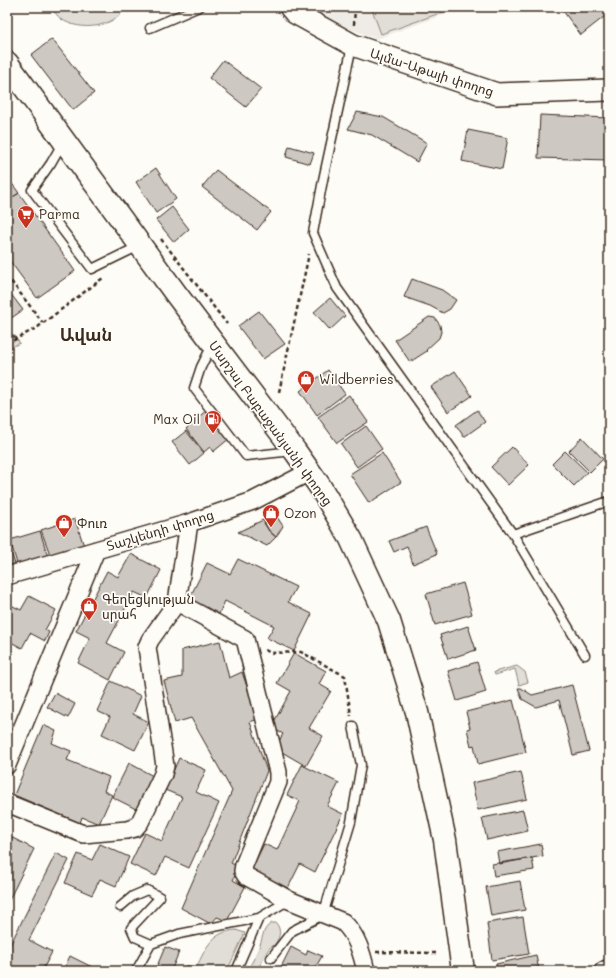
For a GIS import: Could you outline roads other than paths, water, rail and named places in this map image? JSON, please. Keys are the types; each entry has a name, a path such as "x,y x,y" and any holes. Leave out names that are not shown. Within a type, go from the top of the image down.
{"main road":[{"name":"Մարշալ Բաբաջանյանի փողոց","path":"7,63 64,140 149,240 176,294 295,451 319,485 351,539 392,628 417,712 445,840 463,971"}],"street":[{"name":"Ալմա-Աթայի փողոց","path":"290,7 295,13 352,45 497,94 609,90"},
{"name":"Տաշկենդի փողոց","path":"7,576 190,523 253,501 309,472"},
{"path":"7,803 83,834 127,830 135,828 140,822 163,774 165,766 147,647 150,640 177,602 190,523"},
{"path":"7,765 96,550"},
{"path":"177,602 245,639 278,772 278,782 244,865 243,871 246,876 289,900 322,915 343,922 348,927 362,952 366,971"},
{"path":"603,971 609,968"}],"lane":[{"path":"150,28 199,7"},
{"path":"352,45 313,233 337,288 513,534 585,655"},
{"path":"64,140 51,163 32,190 92,269 149,240"},
{"path":"213,342 201,367 194,388 246,456 295,451"},
{"path":"513,534 609,501"},
{"path":"271,958 292,931 322,915 351,822 361,765 352,726"},
{"path":"120,907 133,896 147,890 160,897 131,928 135,937 151,944"},
{"path":"136,971 151,944 179,934 259,918 289,900"},
{"path":"236,971 259,918"}],"place":[{"name":"Parma","path":"26,229"},
{"name":"Wildberries","path":"306,394"},
{"name":"Max Oil","path":"213,434"},
{"name":"Ozon","path":"271,528"},
{"name":"Փուռ","path":"64,538"},
{"name":"Գեղեցկության սրահ","path":"89,621"}],"district":[{"name":"Ավան","path":"86,335"}]}
